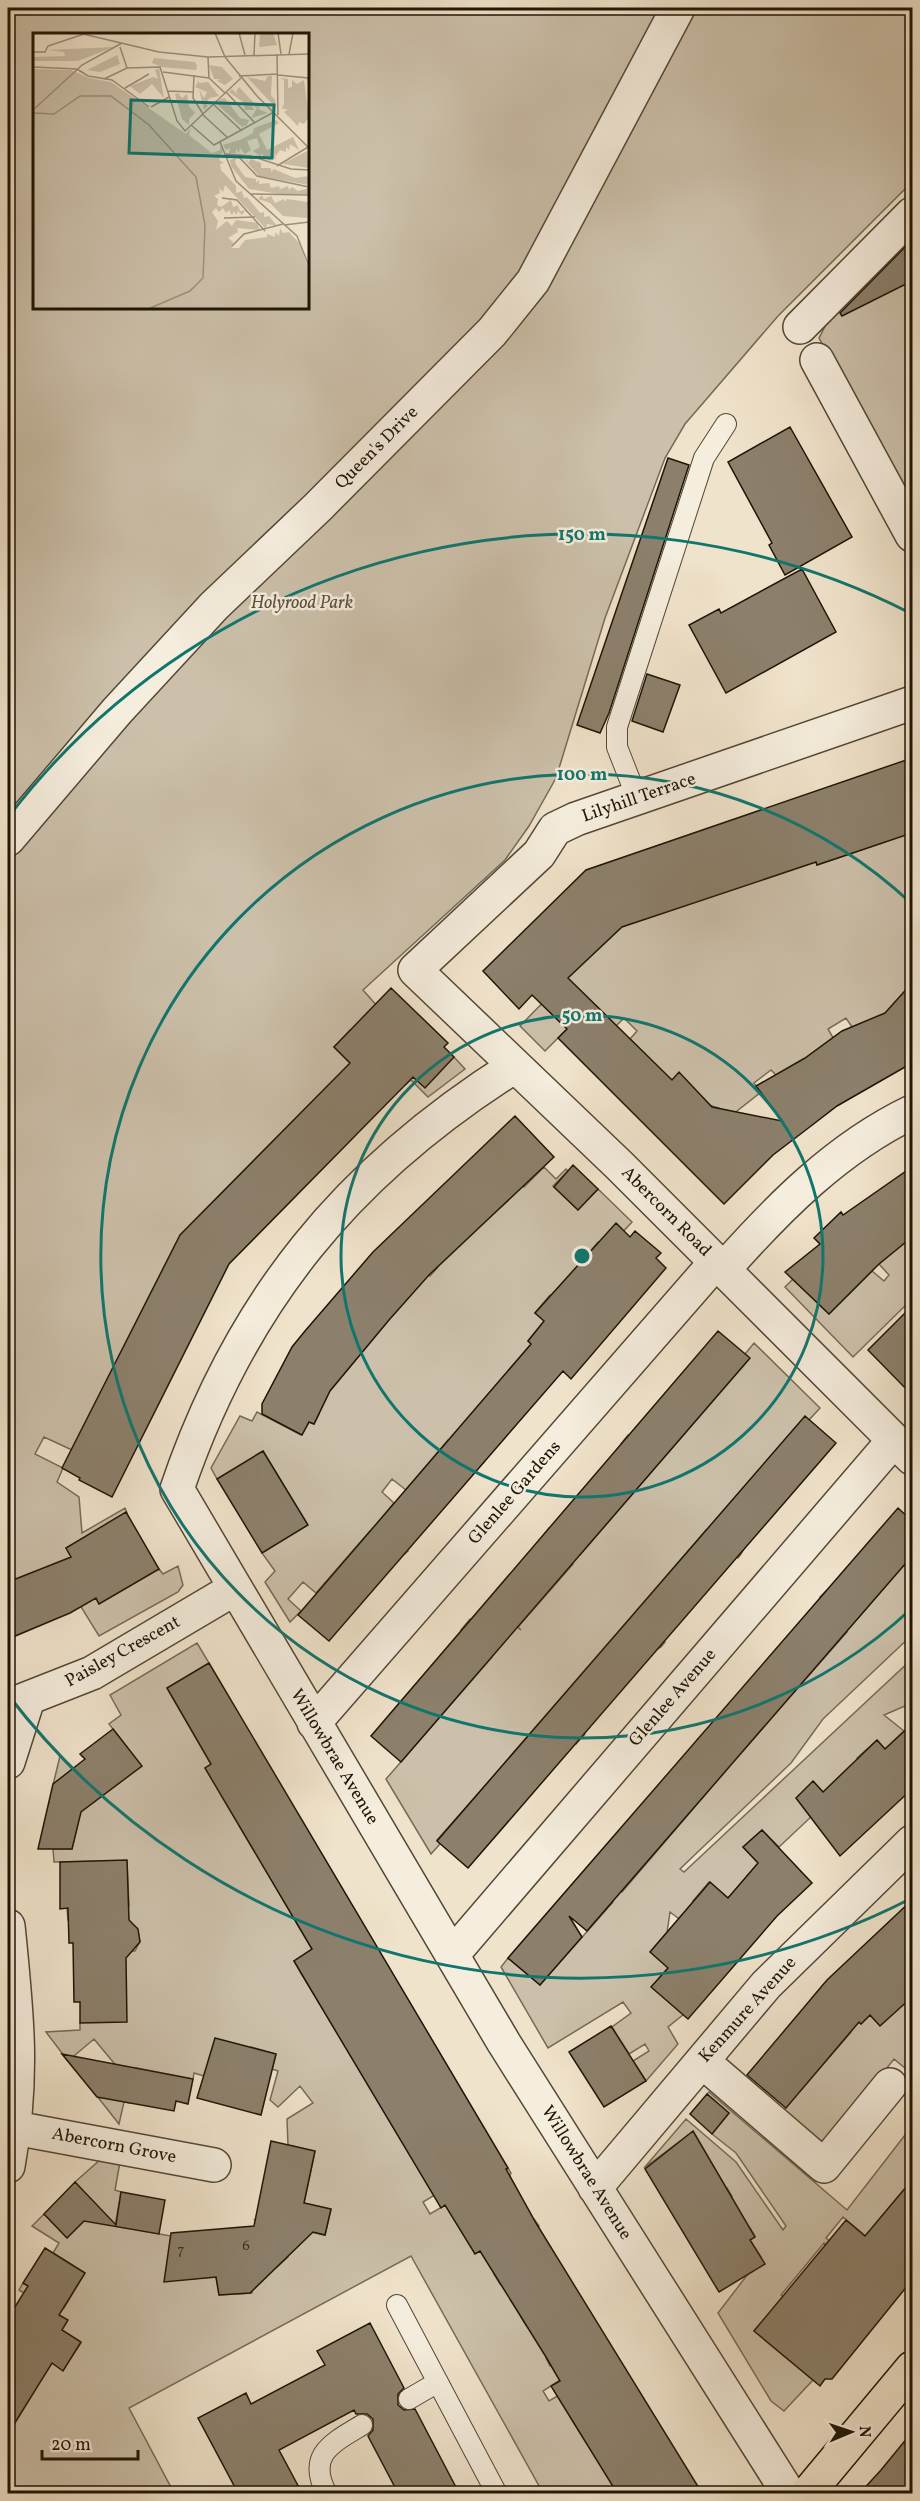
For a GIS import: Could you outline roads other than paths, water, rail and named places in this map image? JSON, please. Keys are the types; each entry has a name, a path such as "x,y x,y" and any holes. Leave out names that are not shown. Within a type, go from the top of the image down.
{"main road":[{"path":"807,2493 912,2368"}],"street":[{"name":"Queen's Drive","path":"8,839 117,711 214,606 343,482 492,332 515,304 533,280 678,8"},
{"path":"800,327 912,214"},
{"path":"817,360 912,535"},
{"name":"Lilyhill Terrace","path":"415,970 539,854 555,829 576,819 912,704"},
{"name":"Abercorn Road","path":"415,970 720,1266 903,1449"},
{"name":"Willowbrae Avenue","path":"515,1066 433,1121 353,1192 309,1243 277,1285 226,1369 196,1436 177,1490 452,1955 595,2188 789,2493"},
{"name":"Glenlee Gardens","path":"314,1723 720,1266 814,1178 871,1135 912,1112"},
{"name":"Glenlee Avenue","path":"452,1955 903,1449"},
{"name":"Paisley Crescent","path":"18,1703 92,1673 234,1589"},
{"path":"8,1762 18,1703"},
{"name":"Kenmure Avenue","path":"595,2188 766,1985 912,1842"},
{"path":"8,1926 19,2027 19,2075 15,2127 8,2166"},
{"path":"702,2061 824,2166 890,2085"},
{"name":"Abercorn Grove","path":"15,2127 214,2165"}],"lane":[{"path":"637,798 617,747 617,727 704,458 726,424"},
{"path":"397,2305 497,2493"},
{"path":"409,2399 438,2382"},
{"path":"327,2493 321,2482 319,2463 325,2449 362,2425"}],"park label":[{"name":"Holyrood Park","path":"302,603"}]}
